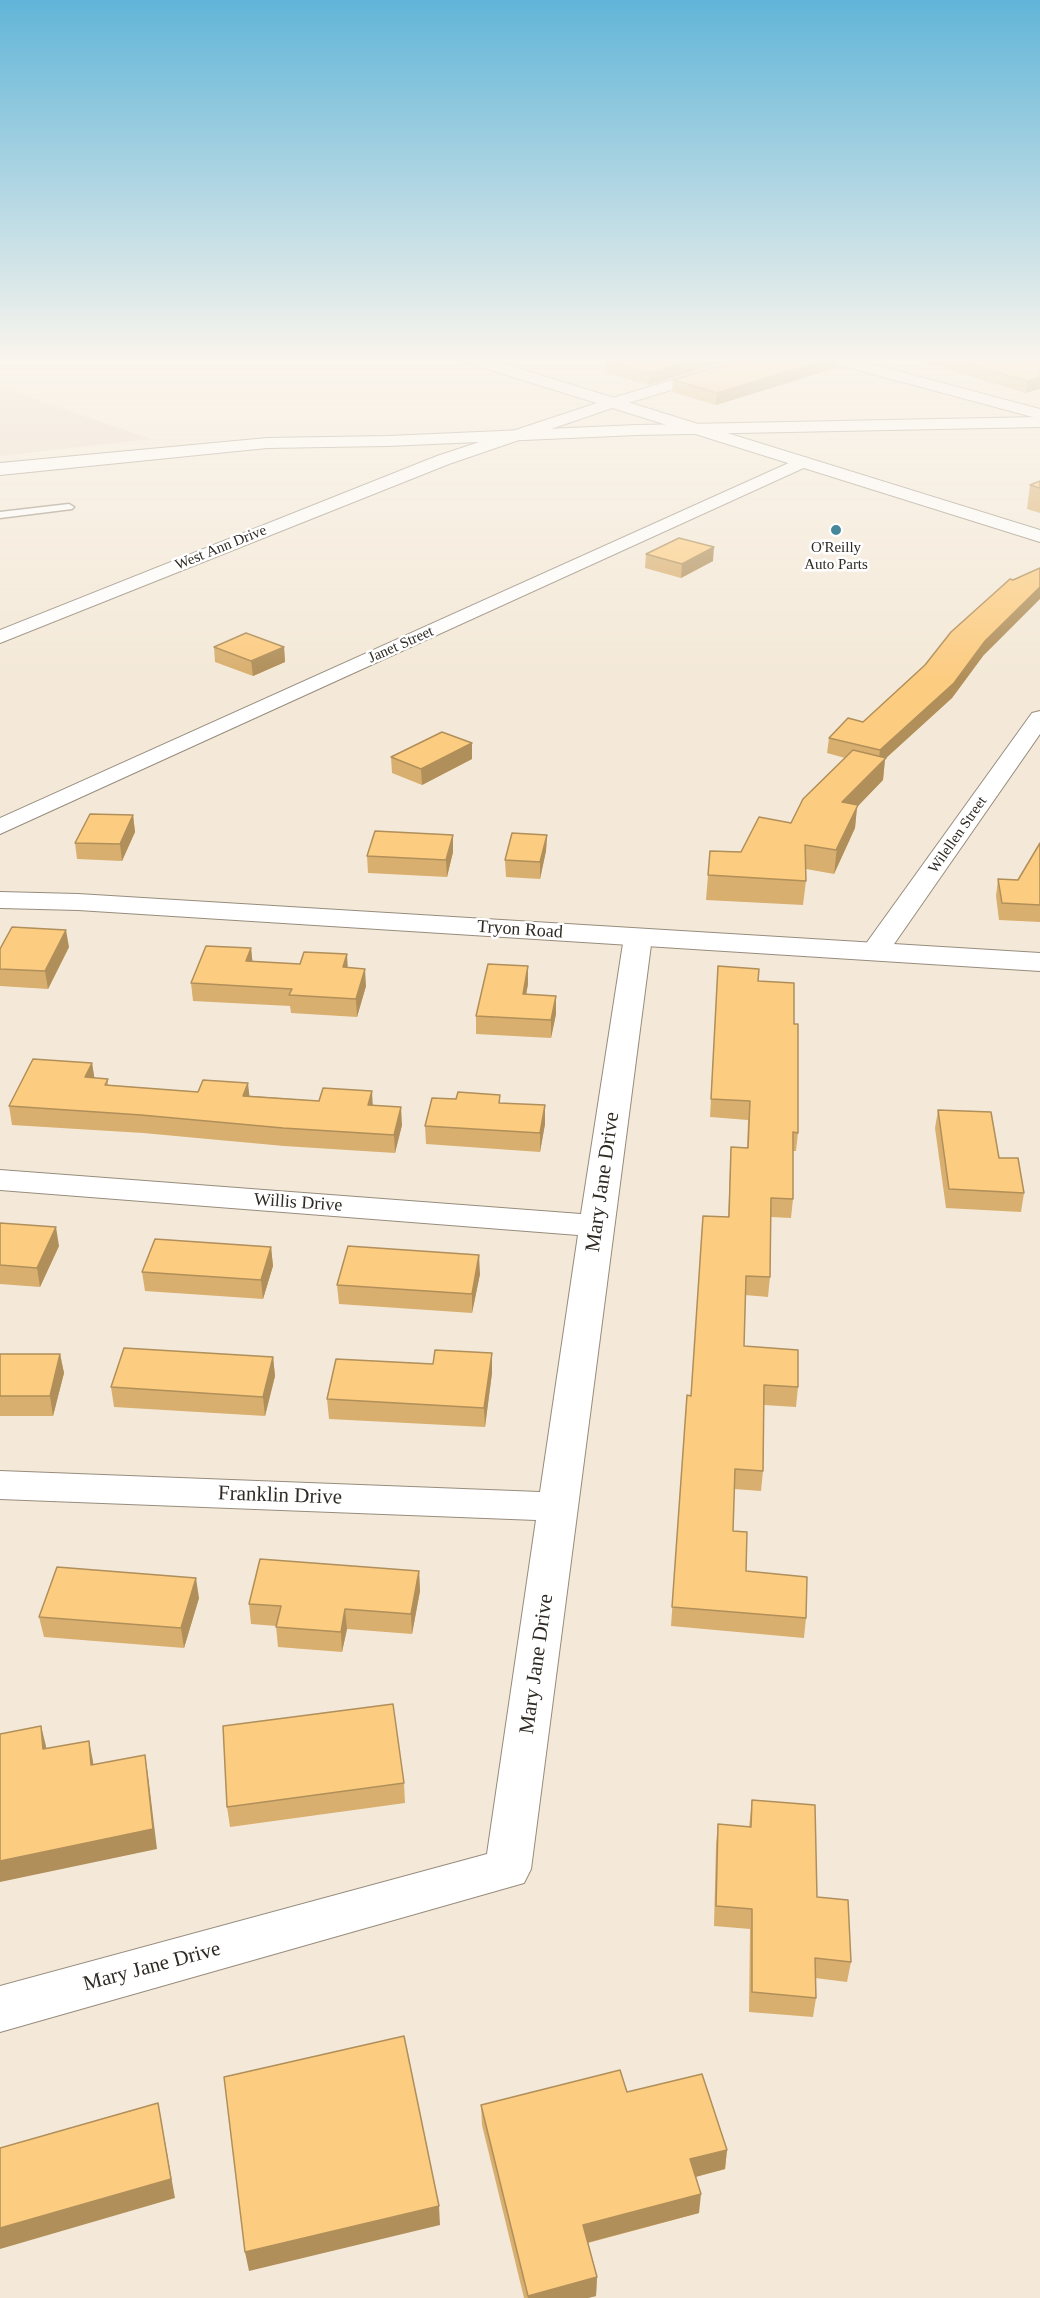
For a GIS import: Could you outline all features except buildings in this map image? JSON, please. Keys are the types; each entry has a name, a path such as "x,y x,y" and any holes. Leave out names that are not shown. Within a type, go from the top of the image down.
{"main road":[{"path":"0,470 67,463"},
{"path":"0,484 187,463"},
{"path":"806,463 1040,536"},
{"name":"Tryon Road","path":"0,900 78,902 1040,962"}],"street":[{"name":"West Ann Drive","path":"0,637 435,463"},
{"name":"Janet Street","path":"0,827 799,463"},
{"name":"Wilellen Street","path":"875,951 1040,718"},
{"name":"Mary Jane Drive","path":"0,2008 508,1869 638,937"},
{"name":"Willis Drive","path":"0,1180 596,1226"},
{"name":"Franklin Drive","path":"0,1485 559,1507"}],"lane":[{"path":"0,515 69,507"}],"place":[{"name":"O'Reilly Auto Parts","path":"836,530"}]}
